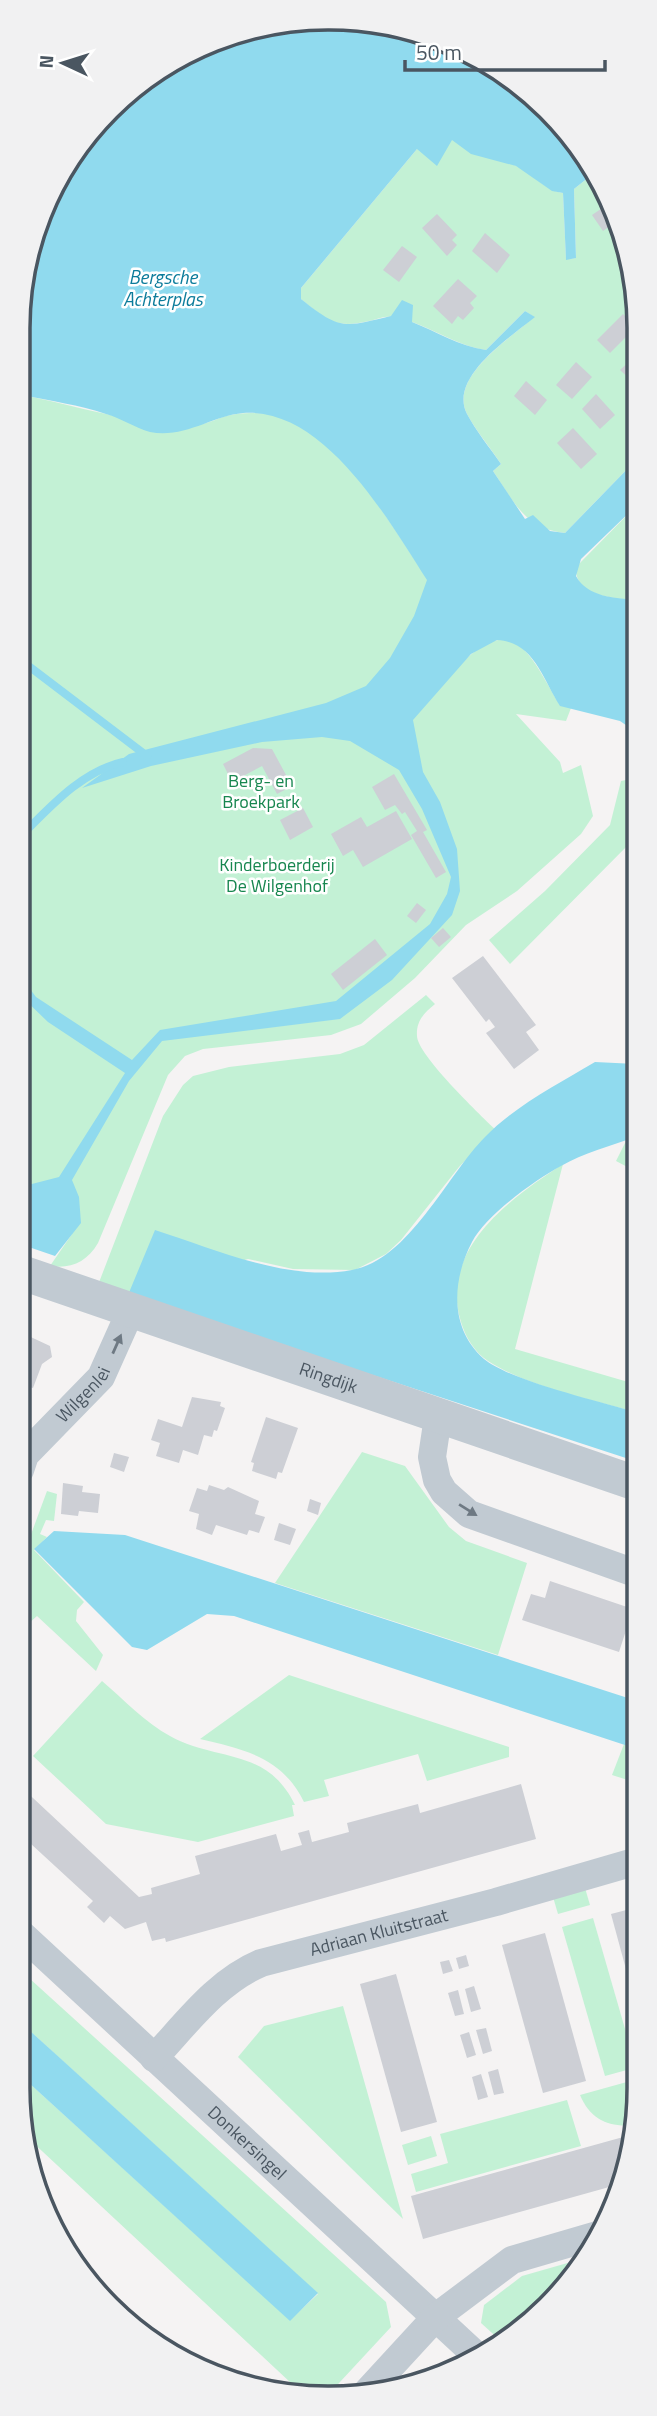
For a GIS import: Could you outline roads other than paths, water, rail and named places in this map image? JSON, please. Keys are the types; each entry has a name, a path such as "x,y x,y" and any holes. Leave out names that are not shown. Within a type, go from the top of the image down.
{"street":[{"name":"Ringdijk","path":"30,1275 627,1480"},
{"name":"Wilgenlei","path":"30,1450 106,1370 131,1310"},
{"path":"438,1417 432,1457 436,1480 444,1492 469,1514 627,1570"},
{"name":"Adriaan Kluitstraat","path":"154,2058 237,1973 261,1964 485,1905 627,1864"},
{"name":"Donkersingel","path":"30,1942 471,2350"},
{"path":"376,2383 436,2317 512,2260 586,2238"}],"water":[{"name":"Bergsche Achterplas","path":"309,30 348,30 387,35 443,52 494,80 540,117 566,147 587,179 574,189 576,258 566,260 563,193 552,191 516,166 471,154 452,140 437,166 417,149 301,288 301,299 325,317 343,324 391,316 402,300 413,305 412,322 457,342 486,350 525,311 535,317 485,359 466,386 463,400 467,414 501,464 493,471 525,519 533,515 550,531 565,533 627,469 627,515 581,559 576,576 594,592 627,599 627,726 620,721 560,706 536,663 520,647 510,642 497,640 471,654 413,720 423,772 440,802 457,849 460,891 452,915 392,980 340,1019 162,1041 129,1081 72,1180 79,1197 81,1223 55,1256 30,1247 30,1184 59,1177 125,1073 48,1022 30,1005 30,989 36,997 132,1060 160,1030 336,1001 430,924 447,894 451,877 422,809 399,770 350,741 322,737 262,742 151,766 82,788 129,754 326,703 366,686 390,658 414,616 427,580 373,499 351,472 327,447 301,428 273,416 243,413 186,430 150,432 112,416 30,396 32,290 40,251 52,214 80,163 117,117 163,80 214,52 270,35"},
{"path":"595,1062 627,1064 627,1140 570,1161 512,1199 488,1221 472,1242 465,1257 458,1288 460,1318 473,1347 484,1359 497,1367 534,1383 627,1410 627,1458 128,1295 155,1230 277,1268 327,1273 352,1270 373,1263 409,1234 485,1137 537,1096"},
{"path":"54,1531 125,1535 627,1698 627,1746 234,1616 207,1614 147,1650 132,1647 34,1549"},
{"path":"30,2031 318,2293 290,2321 30,2084"}],"waterway":[{"path":"30,667 147,756"},
{"path":"30,827 80,782 94,773 123,762"}],"park label":[{"name":"Berg- en Broekpark","path":"261,791"},
{"name":"Kinderboerderij De Wilgenhof","path":"277,875"}]}
